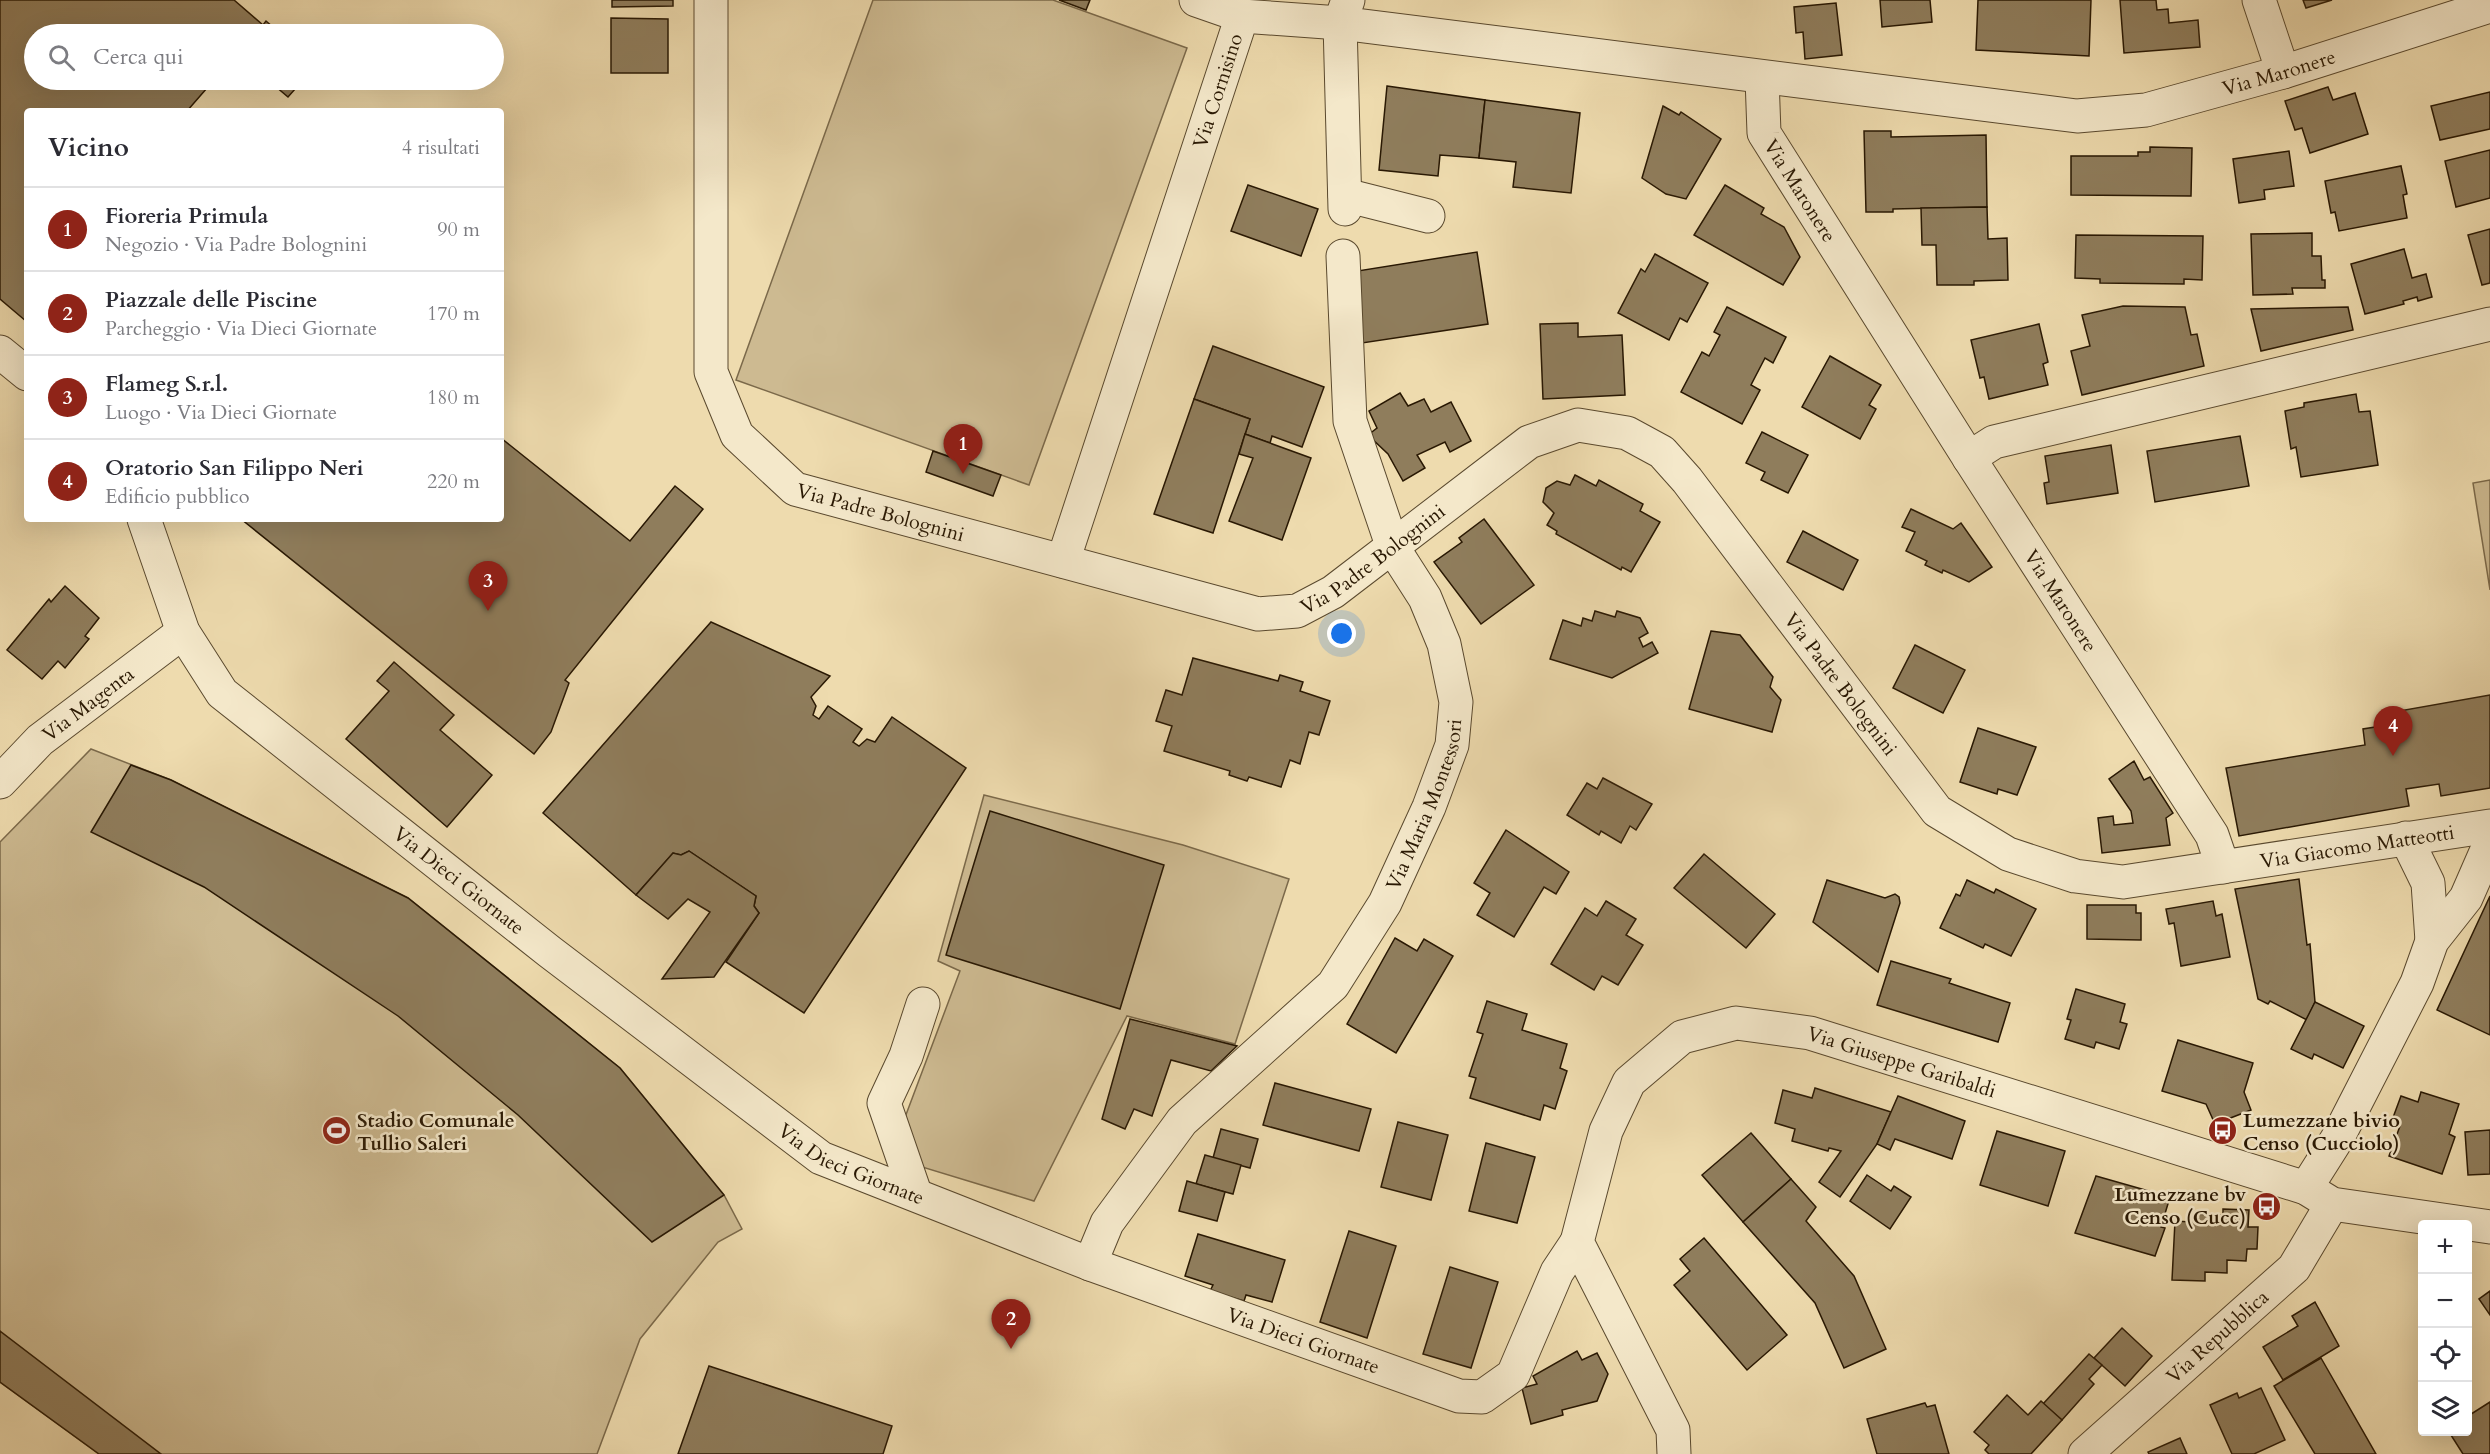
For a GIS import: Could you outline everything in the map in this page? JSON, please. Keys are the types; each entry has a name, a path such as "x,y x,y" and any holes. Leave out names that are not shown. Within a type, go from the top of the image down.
{"street":[{"name":"Via Padre Bolognini","path":"711,0 711,372 736,435 795,489 1258,614 1297,611 1333,592 1528,442 1578,425 1627,433 1662,452 1687,480 1937,812 2008,854 2075,876 2123,882 2223,867"},
{"path":"1196,0 1242,16"},
{"path":"2259,0 2283,72"},
{"name":"Via Maronere","path":"2223,867 2212,835 1968,458 1764,133 1762,78 2078,116 2146,110 2283,72 2490,6"},
{"name":"Via Cornisino","path":"1064,561 1242,16 1344,12 1762,78"},
{"path":"1344,12 1345,202 1428,216"},
{"name":"Via Maria Montessori","path":"1090,1264 1107,1223 1182,1121 1333,985 1385,903 1429,807 1452,745 1456,702 1444,644 1425,598 1393,548 1350,421 1343,256"},
{"path":"1968,458 1994,442 2490,324"},
{"path":"0,352 24,372"},
{"name":"Via Dieci Giornate","path":"145,522 183,632 222,693 550,952 821,1158 915,1193 1090,1264 1459,1396 1482,1397 1513,1375 1557,1272 1576,1242"},
{"name":"Via Magenta","path":"0,782 40,740 183,632"},
{"name":"Via Giacomo Matteotti","path":"2223,867 2490,826"},
{"path":"2406,838 2428,883 2432,940"},
{"path":"2319,1196 2337,1139 2412,994 2432,940 2466,898 2490,843"},
{"path":"915,1193 884,1103 906,1056 923,1004"},
{"name":"Via Giuseppe Garibaldi","path":"1576,1242 1606,1131 1629,1082 1682,1037 1736,1023 1810,1033 2319,1196 2490,1227"},
{"name":"Via Repubblica","path":"2085,1454 2294,1268 2319,1196"},
{"path":"1576,1242 1673,1430 1674,1454"}],"shaded area":[{"path":"873,0 1053,0 1187,48 1029,485 736,380"},
{"path":"2490,480 2490,590 2473,483"},
{"name":"Stadio Comunale Tullio Saleri","path":"91,749 171,780 408,898 620,1068 724,1195 742,1229 718,1242 640,1339 597,1454 99,1454 0,1382 0,842"},
{"path":"984,795 1183,845 1289,879 1235,1044 1127,1016 1034,1201 922,1167 904,1120 960,971 938,961"}],"building":[{"path":"0,0 234,0 262,24 24,24 24,90 205,90 190,108 24,108 24,319 0,299"},
{"path":"612,0 673,0 673,6 612,7"},
{"path":"1059,0 1090,0 1086,10"},
{"path":"1880,0 1930,0 1932,22 1882,27"},
{"path":"1978,0 2091,0 2089,56 1976,50"},
{"path":"2120,0 2156,0 2157,10 2168,9 2169,23 2198,20 2200,47 2124,53"},
{"path":"2303,0 2332,0 2306,8"},
{"path":"1836,3 1842,55 1805,59 1803,32 1796,33 1794,7"},
{"path":"611,18 668,19 668,73 611,73"},
{"path":"1387,86 1485,100 1479,158 1440,155 1438,176 1379,170"},
{"path":"2328,87 2333,100 2355,93 2368,134 2310,153 2302,128 2295,130 2285,101"},
{"path":"280,90 294,90 288,97"},
{"path":"2490,92 2490,129 2440,140 2431,106"},
{"path":"1485,100 1580,113 1571,193 1513,187 1516,162 1479,158"},
{"path":"1663,106 1679,115 1681,112 1721,139 1686,199 1666,194 1642,178"},
{"path":"1864,131 1891,131 1891,137 1986,135 1987,207 1893,209 1893,212 1866,212"},
{"path":"2150,147 2192,148 2191,196 2071,195 2071,156 2138,156 2138,152 2150,152"},
{"path":"2490,150 2490,198 2456,207 2445,161"},
{"path":"2289,151 2294,186 2264,190 2265,199 2239,203 2233,159"},
{"path":"2401,166 2407,194 2403,195 2407,218 2339,231 2335,212 2331,213 2325,181"},
{"path":"1248,185 1318,209 1301,256 1231,231"},
{"path":"1725,185 1764,208 1761,214 1784,227 1800,257 1783,285 1694,235"},
{"path":"1987,207 1988,239 2007,238 2008,280 1974,281 1974,285 1937,285 1936,245 1922,245 1921,208"},
{"path":"2490,229 2490,283 2482,285 2468,235"},
{"path":"2312,233 2312,256 2321,256 2322,280 2325,280 2325,288 2292,288 2293,294 2253,295 2251,234"},
{"path":"2076,235 2203,236 2202,280 2184,279 2184,284 2100,283 2100,279 2075,278"},
{"path":"2404,249 2412,278 2426,274 2432,297 2418,301 2417,297 2403,301 2404,304 2365,314 2351,264"},
{"path":"1477,252 1488,324 1362,343 1351,272"},
{"path":"1655,254 1708,283 1687,322 1680,318 1669,340 1618,313 1641,269 1645,272"},
{"path":"2123,306 2185,307 2191,335 2197,334 2204,366 2082,395 2071,351 2090,346 2082,315"},
{"path":"1727,307 1786,337 1773,363 1765,358 1751,385 1760,390 1742,424 1681,392 1702,352 1709,356 1720,335 1714,332"},
{"path":"2348,307 2353,330 2261,351 2251,309"},
{"path":"1578,323 1578,337 1622,335 1625,395 1543,399 1540,324"},
{"path":"2039,324 2048,362 2043,364 2048,385 1989,399 1984,377 1980,378 1971,340"},
{"path":"1213,346 1324,387 1302,447 1272,436 1270,443 1245,434 1250,419 1194,399"},
{"path":"1830,356 1881,385 1869,405 1876,409 1860,439 1802,407"},
{"path":"1400,393 1408,406 1424,399 1431,412 1451,402 1471,441 1450,452 1445,442 1417,455 1425,468 1403,481 1388,454 1368,435 1377,428 1369,411"},
{"path":"2356,394 2359,412 2370,411 2378,465 2301,477 2296,447 2291,449 2285,411 2304,407 2304,403"},
{"path":"1194,399 1250,419 1213,533 1154,514"},
{"path":"1762,432 1808,455 1788,493 1761,480 1765,472 1746,463"},
{"path":"1245,434 1311,458 1282,540 1229,521 1253,458 1239,454"},
{"path":"2240,436 2249,486 2155,502 2147,451"},
{"path":"504,440 630,541 675,486 703,509 565,680 569,683 551,732 534,754 245,522 504,522"},
{"path":"2111,445 2118,493 2047,504 2044,483 2049,482 2045,456"},
{"path":"933,451 1001,475 993,496 926,472"},
{"path":"1575,475 1596,486 1599,480 1643,504 1640,511 1660,522 1631,572 1622,567 1621,570 1556,534 1557,531 1547,525 1554,513 1543,502 1546,488 1557,481 1570,485"},
{"path":"1911,509 1953,529 1961,523 1992,567 1969,582 1943,570 1942,573 1925,565 1927,561 1906,551 1915,532 1902,527"},
{"path":"1484,519 1534,585 1481,624 1434,562 1462,542 1459,538"},
{"path":"1803,531 1858,560 1843,590 1787,562"},
{"path":"65,586 99,618 85,636 89,639 65,668 58,661 42,679 7,650 49,599 51,602"},
{"path":"1595,611 1615,617 1617,611 1640,618 1648,633 1639,638 1643,647 1652,642 1658,653 1612,678 1550,659 1563,620 1581,626 1583,618 1592,621"},
{"path":"711,622 830,676 811,697 816,706 813,715 819,719 828,706 862,729 853,742 859,746 867,739 875,742 892,717 966,768 804,1013 726,962 759,913 754,906 756,896 689,851 681,855 673,853 636,895 543,813"},
{"path":"1711,631 1740,635 1773,677 1770,687 1781,700 1772,732 1689,709"},
{"path":"1915,645 1965,670 1943,713 1893,688"},
{"path":"1193,658 1278,681 1280,675 1303,682 1300,691 1330,701 1319,735 1309,732 1300,764 1290,760 1281,787 1249,777 1247,781 1229,775 1230,771 1164,751 1172,726 1156,721 1166,690 1182,695"},
{"path":"394,662 454,715 440,730 492,775 447,827 346,739 389,691 377,681"},
{"path":"2490,695 2490,788 2441,796 2439,784 2406,789 2409,806 2239,836 2226,768 2365,745 2363,729 2401,723 2399,711"},
{"path":"1978,728 2036,747 2017,795 1998,789 1997,794 1960,782"},
{"path":"2134,761 2144,780 2150,777 2173,813 2166,818 2170,845 2102,853 2098,818 2113,816 2114,825 2133,823 2131,811 2109,779"},
{"path":"131,765 171,780 408,898 620,1068 724,1195 652,1242 518,1115 398,1016 204,887 91,832"},
{"path":"1603,778 1652,804 1636,830 1630,826 1621,843 1601,831 1599,835 1567,815 1587,783 1597,789"},
{"path":"990,811 1164,865 1120,1009 946,955"},
{"path":"1506,830 1569,872 1556,894 1544,887 1514,937 1477,915 1490,893 1474,883"},
{"path":"689,851 756,896 754,906 759,913 714,977 662,979 710,912 688,899 668,919 636,895 673,853 681,855"},
{"path":"1704,854 1775,914 1746,948 1674,888"},
{"path":"2299,879 2307,945 2310,944 2315,1002 2307,1020 2270,1001 2268,1004 2258,999 2235,889"},
{"path":"1827,880 1885,898 1895,894 1899,897 1900,903 1878,972 1813,922"},
{"path":"1967,880 1994,893 1996,889 2036,909 2011,956 1985,944 1983,948 1940,928 1956,894 1960,896"},
{"path":"2490,896 2490,1035 2437,1010"},
{"path":"1606,901 1636,919 1626,935 1643,945 1618,985 1602,976 1594,990 1551,964 1585,908 1597,916"},
{"path":"2213,901 2216,916 2222,914 2230,957 2181,966 2174,923 2169,924 2166,909"},
{"path":"2087,905 2136,905 2136,913 2141,913 2141,940 2087,939"},
{"path":"1395,938 1417,951 1424,939 1453,956 1396,1053 1347,1024"},
{"path":"1891,961 1951,979 1949,983 2010,1003 1998,1042 1877,1005"},
{"path":"2076,989 2125,1004 2120,1022 2127,1024 2119,1049 2096,1042 2094,1048 2065,1039 2071,1020 2067,1019"},
{"path":"1487,1001 1527,1014 1522,1030 1567,1044 1560,1068 1567,1071 1555,1109 1544,1105 1540,1120 1470,1098 1476,1078 1469,1076 1483,1034 1477,1032"},
{"path":"2315,1002 2364,1026 2343,1068 2314,1054 2312,1059 2291,1049"},
{"path":"1130,1019 1237,1046 1211,1071 1171,1060 1152,1116 1134,1109 1125,1129 1102,1119"},
{"path":"2178,1040 2253,1063 2244,1092 2251,1110 2215,1124 2206,1104 2162,1091"},
{"path":"1275,1083 1371,1109 1359,1151 1263,1125"},
{"path":"1815,1088 1891,1112 1877,1144 1840,1197 1819,1182 1841,1151 1829,1148 1828,1151 1792,1141 1795,1129 1775,1123 1783,1090 1812,1098"},
{"path":"2421,1092 2459,1104 2449,1134 2455,1137 2442,1174 2389,1156 2400,1126 2391,1123 2401,1096 2418,1102"},
{"path":"1898,1096 1965,1121 1952,1159 1895,1139 1890,1150 1877,1144"},
{"path":"1398,1122 1448,1135 1431,1200 1381,1187"},
{"path":"1221,1129 1258,1139 1250,1168 1213,1158"},
{"path":"2490,1130 2490,1174 2468,1175 2465,1132"},
{"path":"1997,1131 2065,1151 2048,1206 1980,1185"},
{"path":"1751,1133 1791,1179 1743,1222 1702,1175"},
{"path":"1486,1143 1535,1157 1517,1223 1469,1211"},
{"path":"1205,1155 1241,1165 1233,1194 1196,1184"},
{"path":"1867,1175 1891,1191 1894,1186 1911,1197 1890,1229 1850,1201"},
{"path":"2096,1176 2170,1197 2161,1227 2165,1228 2155,1256 2075,1233"},
{"path":"1791,1179 1816,1207 1806,1221 1854,1276 1886,1349 1844,1368 1815,1303 1743,1222"},
{"path":"1187,1181 1225,1192 1217,1221 1179,1211"},
{"path":"2223,1209 2249,1210 2248,1227 2258,1227 2257,1249 2247,1249 2246,1261 2227,1260 2227,1273 2205,1272 2205,1281 2172,1280 2175,1221 2191,1222 2191,1214 2223,1215"},
{"path":"1349,1231 1396,1246 1367,1338 1320,1322"},
{"path":"1198,1234 1285,1260 1272,1302 1246,1295 1244,1301 1210,1291 1213,1285 1185,1276"},
{"path":"1704,1238 1787,1335 1747,1370 1674,1285 1690,1271 1680,1259"},
{"path":"1450,1267 1498,1282 1471,1368 1423,1354"},
{"path":"2490,1291 2490,1315 2479,1299"},
{"path":"2315,1302 2339,1346 2283,1380 2263,1347 2298,1326 2292,1316"},
{"path":"2122,1328 2152,1356 2125,1386 2094,1358"},
{"path":"0,1331 161,1454 99,1454 0,1382"},
{"path":"1577,1351 1582,1360 1597,1353 1608,1374 1597,1401 1562,1410 1563,1415 1531,1424 1522,1388 1537,1384 1533,1376"},
{"path":"2089,1354 2102,1365 2089,1379 2094,1384 2062,1420 2043,1404"},
{"path":"2321,1358 2376,1454 2315,1454 2274,1386"},
{"path":"709,1366 892,1426 883,1454 678,1454"},
{"path":"2261,1388 2285,1440 2254,1454 2232,1454 2210,1405 2237,1393 2239,1398"},
{"path":"2007,1395 2028,1415 2041,1401 2062,1420 2031,1454 1989,1454 1985,1450 1989,1445 1974,1432"},
{"path":"2490,1402 2490,1454 2463,1454 2452,1436 2472,1436 2472,1413"},
{"path":"1925,1403 1927,1407 1935,1405 1949,1454 1877,1454 1867,1419"},
{"path":"2180,1438 2187,1454 2149,1454 2148,1452"}],"place":[{"name":"Fioreria Primula","path":"963,474"},
{"name":"Flameg S.r.l.","path":"488,611"},
{"name":"Oratorio San Filippo Neri","path":"2393,756"},
{"name":"Stadio Comunale Tullio Saleri","path":"336,1131"},
{"name":"Lumezzane bivio Censo (Cucciolo)","path":"2222,1131"},
{"name":"Lumezzane bv Censo (Cucc)","path":"2267,1206"},
{"name":"Piazzale delle Piscine","path":"1011,1349"}]}
